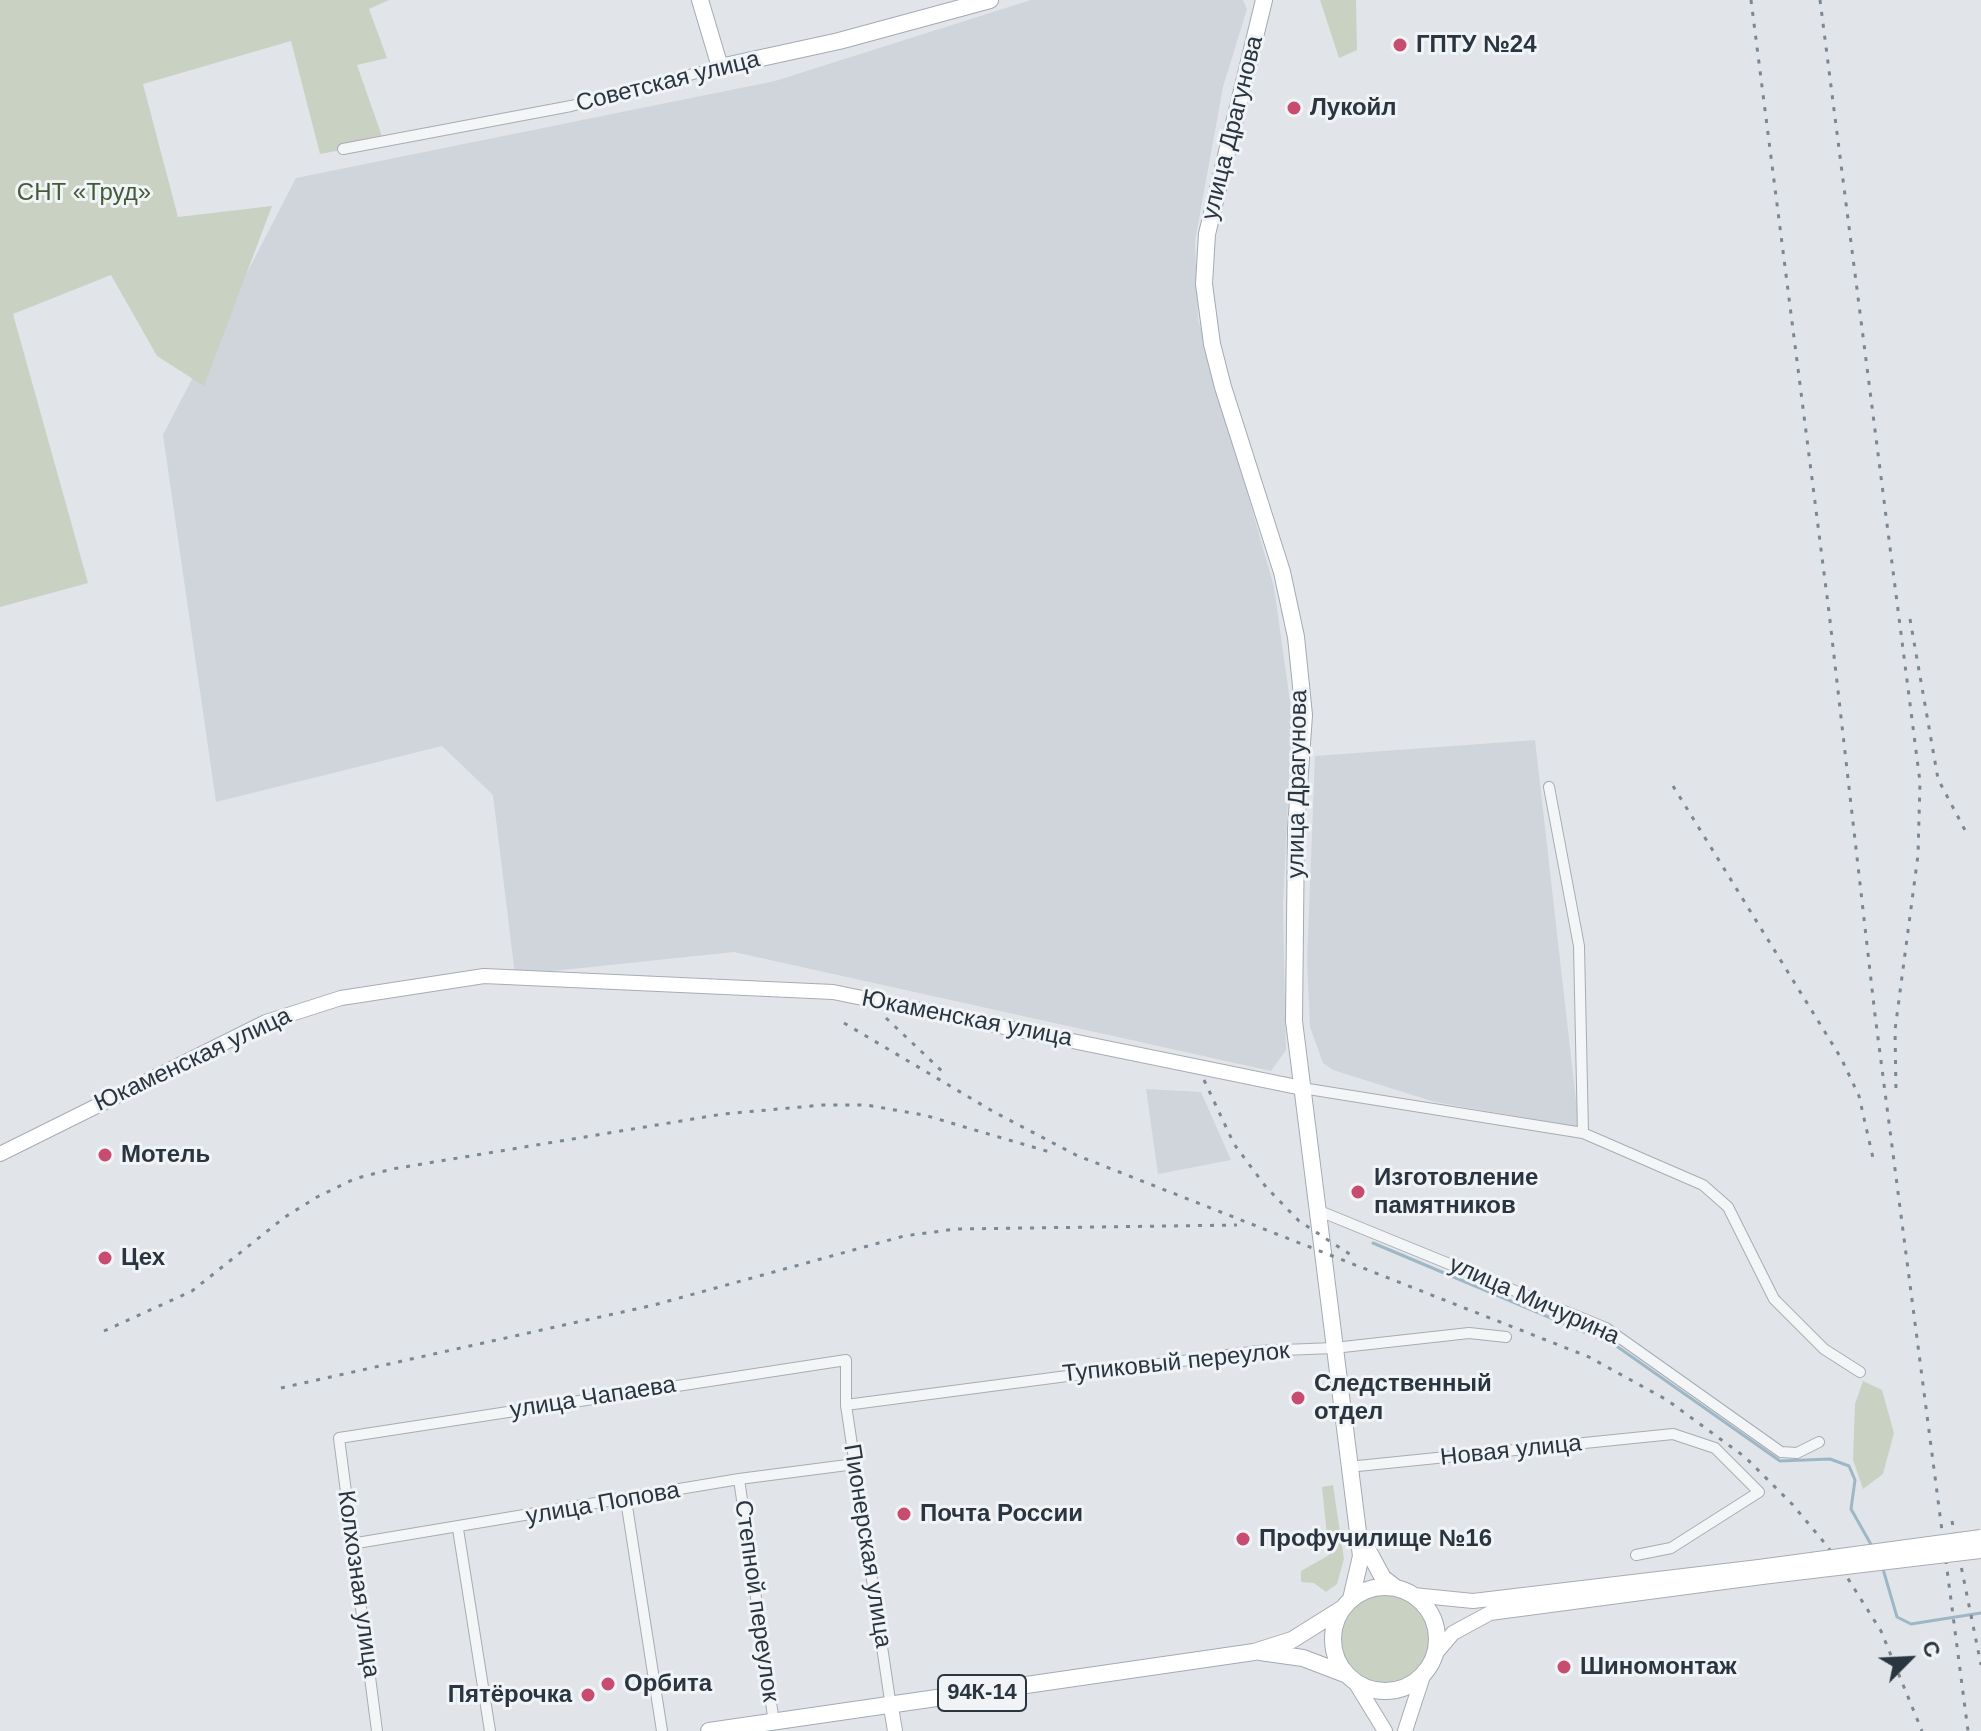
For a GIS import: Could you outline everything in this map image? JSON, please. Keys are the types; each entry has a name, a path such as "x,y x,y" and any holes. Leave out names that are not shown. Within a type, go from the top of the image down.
{"main road":[{"path":"700,0 720,67"},
{"name":"Советская улица","path":"720,67 847,39 990,0"},
{"name":"улица Драгунова","path":"1262,3 1207,234 1204,284 1212,344 1223,387 1282,572 1296,637 1304,715 1296,829 1294,1021 1361,1556 1347,1603"},
{"name":"улица Драгунова","path":"1357,1525 1374,1564 1396,1588"},
{"path":"1375,1587 1396,1588 1413,1595 1432,1616 1437,1628 1436,1653 1423,1676 1406,1687 1386,1691 1303,1658 1254,1652 1292,1640 1375,1587"},
{"path":"1347,1603 1333,1640 1340,1665 1351,1678"},
{"name":"94К-14","path":"709,1731 1254,1652"}],"street":[{"name":"Советская улица","path":"343,149 571,106 720,67"},
{"path":"1549,787 1579,946 1583,1133"},
{"name":"Юкаменская улица","path":"0,1154 266,1022 356,995 484,976 833,992 1302,1088 1583,1133 1703,1185 1728,1207 1774,1299 1824,1349 1860,1372"},
{"name":"улица Мичурина","path":"1317,1210 1606,1328 1781,1452 1797,1453 1819,1442"},
{"name":"Тупиковый переулок","path":"846,1405 1258,1351 1334,1348 1469,1333 1506,1337"},
{"name":"Пионерская улица","path":"846,1360 846,1405 895,1731"},
{"name":"улица Чапаева","path":"339,1438 846,1360"},
{"name":"Новая улица","path":"1348,1467 1673,1434 1715,1448 1759,1492 1671,1548 1636,1555"},
{"name":"Колхозная улица","path":"339,1438 377,1731"},
{"name":"улица Попова","path":"351,1544 458,1529 739,1479 855,1464"},
{"name":"Степной переулок","path":"739,1479 774,1723"},
{"path":"626,1500 662,1731"},
{"path":"458,1529 490,1731"},
{"path":"1436,1653 1453,1633 1490,1613 1981,1537"},
{"path":"1413,1595 1473,1601 1981,1551"},
{"path":"1405,1731 1423,1676"},
{"path":"1351,1678 1385,1731"}],"shaded area":[{"path":"1031,0 1243,0 1247,9 1223,87 1195,241 1198,319 1274,587 1292,716 1283,904 1286,1050 1271,1071 734,952 515,975 493,795 442,746 216,802 163,435 296,178 775,81"},
{"path":"1535,740 1579,1127 1435,1102 1333,1070 1323,1063 1310,1027 1307,961 1315,756"},
{"path":"1146,1089 1201,1092 1231,1160 1158,1174"}],"green space":[{"name":"СНТ «Труд»","path":"0,0 389,0 369,9 387,58 357,65 384,142 320,154 291,41 143,84 178,217 272,206 204,386 157,356 111,275 13,314 88,583 0,607"},
{"path":"1320,0 1356,0 1357,50 1339,58"},
{"path":"1863,1381 1882,1390 1894,1433 1883,1474 1863,1489 1853,1460 1855,1404"},
{"path":"1333,1485 1344,1559 1337,1584 1326,1592 1314,1583 1301,1582 1301,1571 1329,1555 1322,1487"},
{"path":"1377,1594 1395,1594 1411,1601 1424,1614 1431,1630 1431,1648 1424,1664 1411,1677 1395,1684 1377,1684 1361,1677 1348,1664 1341,1648 1341,1630 1348,1614 1361,1601"}],"waterway":[{"path":"1373,1243 1615,1345 1780,1461 1830,1459 1849,1466 1855,1480 1851,1509 1873,1548"},
{"path":"1883,1569 1897,1617 1911,1624 1981,1613"}],"railway":[{"path":"1751,0 1829,612 1875,1015 1968,1731"},
{"path":"1820,0 1920,782 1918,855 1895,1030 1896,1092"},
{"path":"1910,619 1938,779 1967,834"},
{"path":"1673,786 1841,1058 1859,1096 1873,1158"},
{"path":"886,1018 944,1073"},
{"path":"844,1023 994,1112 1076,1155 1589,1357 1667,1400 1745,1457 1792,1504 1828,1547 1881,1631 1922,1731"},
{"path":"1204,1080 1234,1144 1266,1187 1299,1221 1351,1255"},
{"path":"104,1331 192,1291 285,1217 317,1197 354,1179 392,1169 723,1114 823,1105 866,1105 924,1115 1053,1153"},
{"path":"281,1388 654,1305 904,1236 956,1229 1237,1225"},
{"path":"1952,1521 1981,1665"}],"place":[{"name":"ГПТУ №24","path":"1400,45"},
{"name":"Лукойл","path":"1294,108"},
{"name":"Мотель","path":"105,1155"},
{"name":"Изготовление памятников","path":"1358,1192"},
{"name":"Цех","path":"105,1258"},
{"name":"Следственный отдел","path":"1298,1398"},
{"name":"Почта России","path":"904,1514"},
{"name":"Профучилище №16","path":"1243,1539"},
{"name":"Шиномонтаж","path":"1564,1667"},
{"name":"Орбита","path":"608,1684"},
{"name":"Пятёрочка","path":"588,1695"}]}
